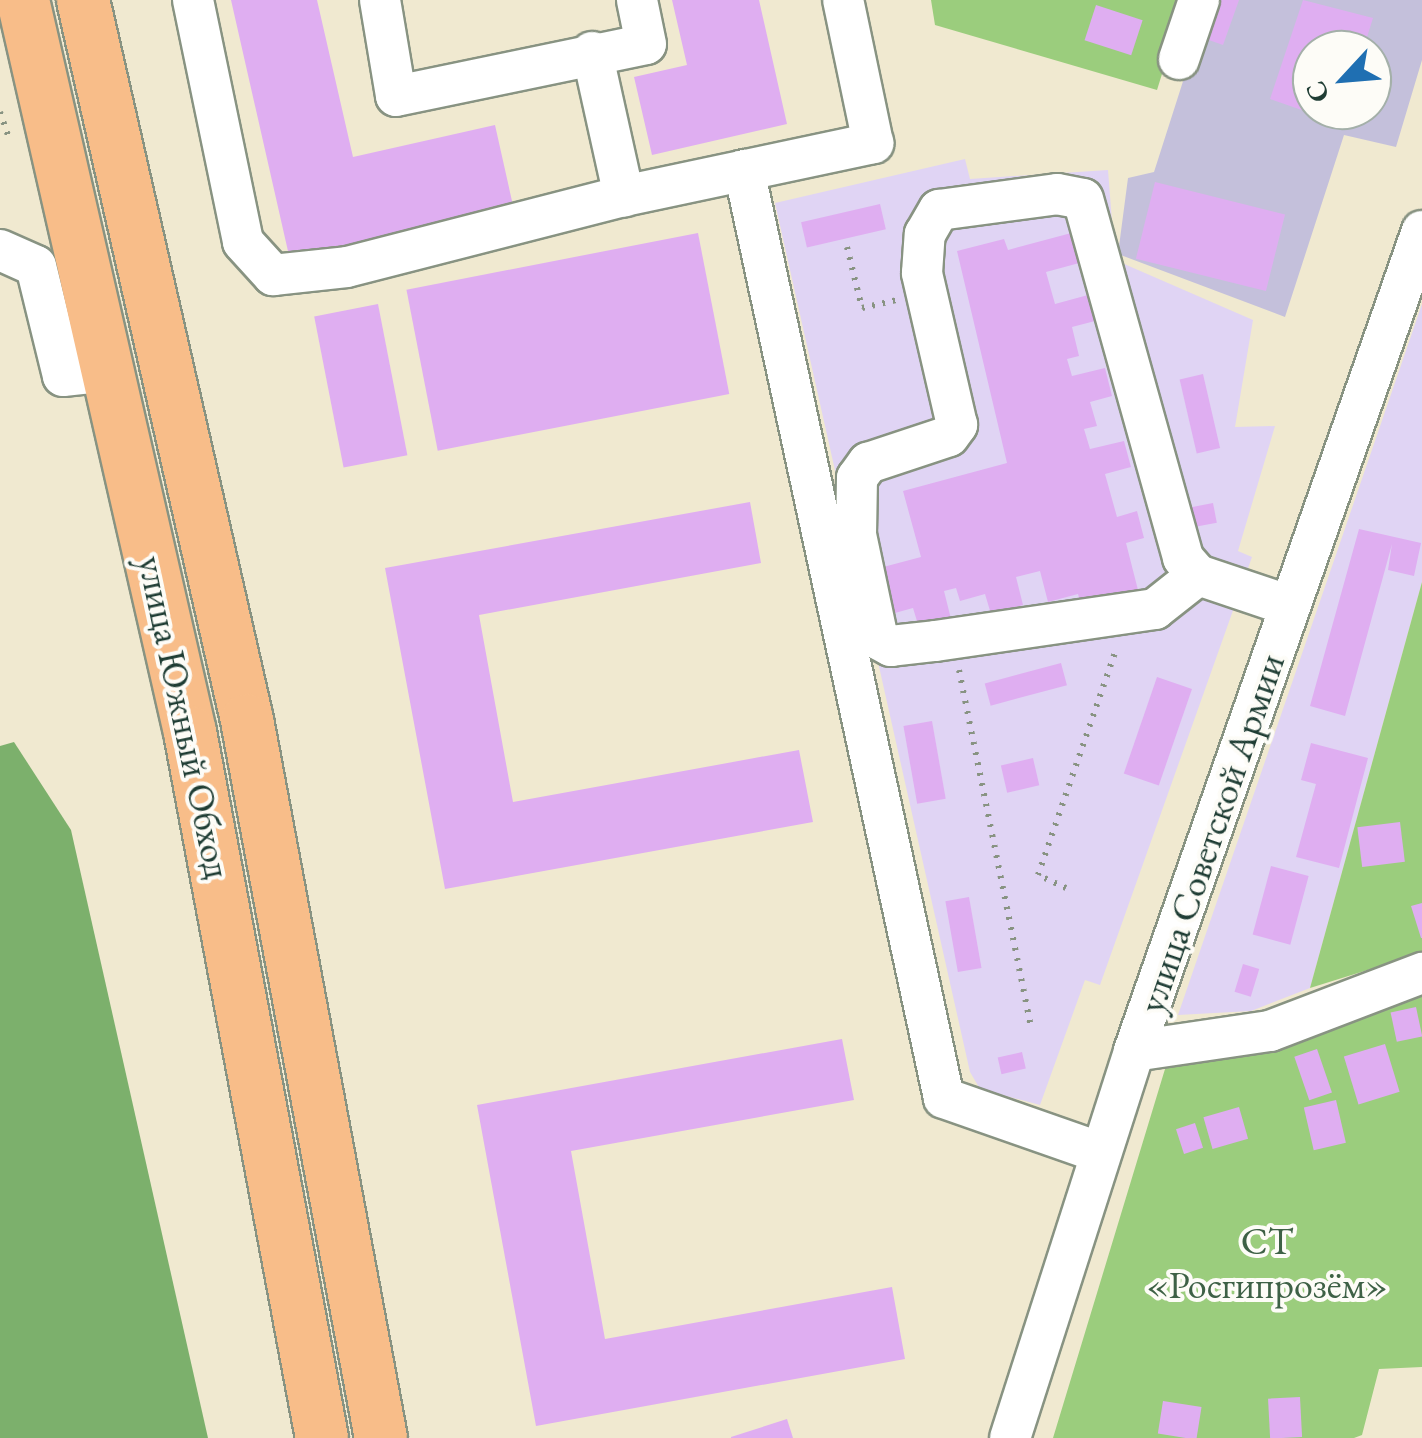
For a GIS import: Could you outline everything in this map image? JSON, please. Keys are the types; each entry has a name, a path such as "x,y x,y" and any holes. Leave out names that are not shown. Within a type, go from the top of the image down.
{"main road":[{"name":"улица Южный Обход","path":"23,0 109,371 243,997 322,1438"},
{"name":"улица Южный Обход","path":"84,0 247,720 381,1438"}],"street":[{"path":"192,0 243,242 273,275 347,267 624,196 873,143 843,0"},
{"path":"380,0 396,96 592,52 646,44 638,0"},
{"path":"1179,59 1199,0"},
{"path":"592,52 624,196"},
{"path":"744,170 944,1098 1100,1153"},
{"path":"1198,575 1155,610 891,646 878,639 856,535 857,478 868,463 949,436 957,425 926,292 924,234 939,210 1057,194 1082,200 1092,215 1097,266 1117,304 1151,453 1184,558 1198,575 1290,606"},
{"name":"улица Советской Армии","path":"1010,1438 1134,1051 1422,231"},
{"path":"0,250 36,266 63,376 109,371"},
{"path":"1134,1051 1270,1031 1422,974"}],"path":[{"path":"847,247 862,308 926,292"},
{"path":"1066,888 1038,875 1118,644 1120,616"},
{"path":"953,639 1030,1026"}],"shaded area":[{"path":"1209,0 1422,0 1422,60 1396,147 1344,135 1285,317 1118,254 1128,178 1154,172"},
{"path":"965,159 970,179 1108,170 1115,260 1253,320 1235,427 1275,426 1238,551 1252,557 1100,985 1085,980 1040,1105 980,1089 970,1072 775,203"},
{"path":"1422,304 1422,582 1310,988 1251,1011 1178,1015"}],"green space":[{"path":"931,0 1185,0 1157,90 935,25"},
{"path":"1422,582 1422,953 1310,988"},
{"path":"14,742 71,830 208,1438 0,1438 0,746"},
{"name":"СТ «Росгипрозём»","path":"1422,986 1422,1367 1379,1369 1362,1435 1354,1438 1053,1438 1165,1069"}],"building":[{"path":"231,0 317,0 353,157 495,125 514,210 290,260"},
{"path":"672,0 759,0 787,124 652,155 634,77 687,65"},
{"path":"1221,0 1239,0 1223,45 1206,39"},
{"path":"1303,0 1373,18 1369,30 1293,30"},
{"path":"1096,5 1143,20 1131,55 1085,40"},
{"path":"1292,33 1292,107 1270,99"},
{"path":"1155,182 1285,214 1266,291 1136,259"},
{"path":"880,204 886,229 807,248 801,222"},
{"path":"1075,232 1083,262 1046,272 1055,304 1088,295 1095,321 1072,327 1079,356 1067,359 1072,376 1105,368 1112,396 1090,402 1097,426 1084,429 1090,449 1124,441 1131,467 1105,474 1117,517 1137,511 1144,538 1126,543 1138,590 1081,605 1078,594 1048,602 1040,571 1016,577 1023,605 991,614 985,594 960,601 956,588 944,591 952,623 920,631 913,608 884,616 872,570 921,557 903,491 1007,463 957,251 1004,239 1008,250"},
{"path":"698,233 729,394 438,451 406,290"},
{"path":"378,304 407,455 344,468 314,316"},
{"path":"1203,374 1220,448 1197,453 1180,379"},
{"path":"750,502 761,563 479,615 513,802 799,750 813,822 445,889 385,568"},
{"path":"1213,503 1217,523 1187,528 1184,509"},
{"path":"1359,529 1421,543 1414,576 1388,570 1392,544 1345,716 1310,706"},
{"path":"1061,663 1067,685 991,706 985,683"},
{"path":"1157,677 1192,689 1159,785 1124,773"},
{"path":"932,721 946,799 917,804 903,726"},
{"path":"1311,743 1368,758 1339,868 1296,857 1316,784 1301,780"},
{"path":"1033,758 1039,785 1007,793 1001,765"},
{"path":"1400,822 1405,862 1362,867 1357,827"},
{"path":"1271,866 1309,876 1290,945 1253,935"},
{"path":"969,897 982,968 958,972 945,901"},
{"path":"1422,903 1422,938 1421,938 1411,906"},
{"path":"1243,964 1259,969 1251,997 1235,992"},
{"path":"1416,1007 1422,1036 1397,1042 1391,1012"},
{"path":"842,1039 854,1100 571,1151 605,1339 892,1287 905,1359 536,1426 477,1105"},
{"path":"1385,1044 1400,1092 1358,1104 1344,1057"},
{"path":"1317,1049 1332,1092 1309,1100 1294,1057"},
{"path":"1022,1052 1026,1069 1001,1074 998,1058"},
{"path":"1336,1100 1346,1143 1314,1150 1304,1107"},
{"path":"1239,1107 1248,1139 1213,1149 1203,1117"},
{"path":"1195,1123 1203,1148 1184,1154 1176,1129"},
{"path":"1300,1397 1302,1437 1270,1438 1268,1399"},
{"path":"1163,1401 1202,1407 1197,1438 1158,1434"},
{"path":"787,1419 793,1438 731,1438 731,1437"}]}
